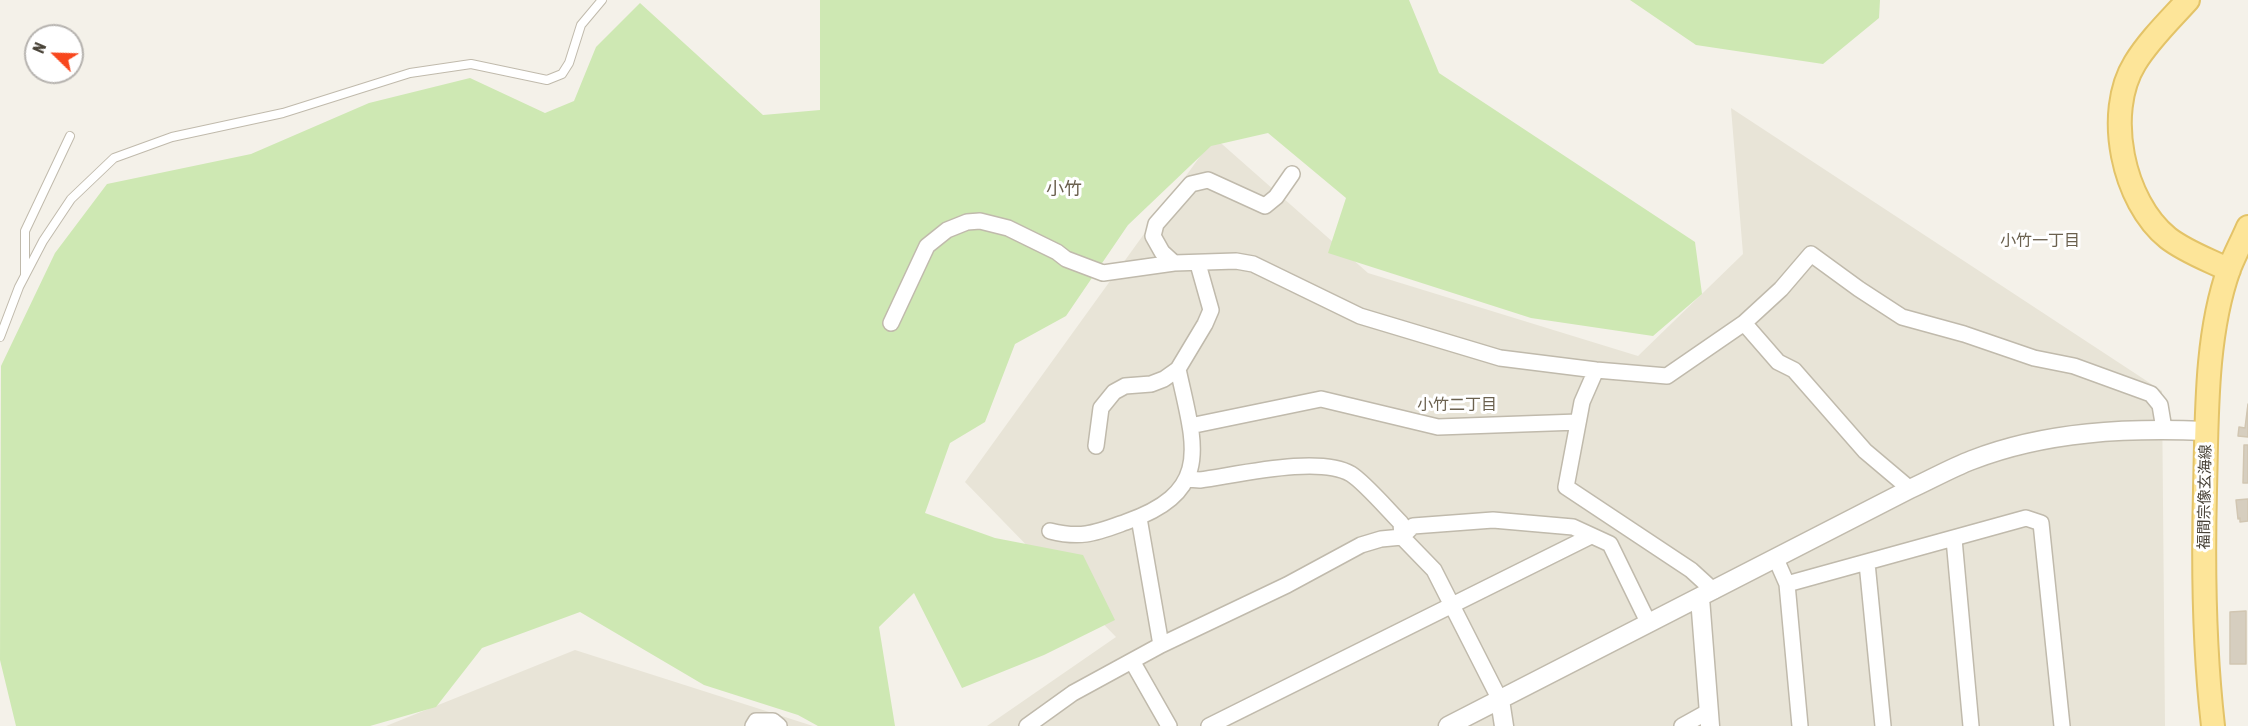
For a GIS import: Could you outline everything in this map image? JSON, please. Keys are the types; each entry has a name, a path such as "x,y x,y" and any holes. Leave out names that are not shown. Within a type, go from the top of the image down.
{"main road":[{"path":"2188,0 2134,63 2121,103 2120,135 2129,180 2138,200 2156,226 2184,249 2229,270"},
{"name":"福間宗像玄海線","path":"2213,726 2207,657 2204,564 2206,431 2214,334 2229,270 2248,227"}],"street":[{"path":"1174,263 1162,252 1153,236 1156,224 1191,184 1208,180 1265,206 1276,197 1292,174"},
{"path":"891,323 927,246 947,230 967,222 980,221 1008,228 1057,252 1066,259 1103,273 1174,263 1236,261 1253,264 1371,319 1500,358 1667,376 1743,323 1781,289 1811,254 1859,290 1902,316 2034,358 2074,366 2151,394 2160,405 2164,429"},
{"path":"1096,446 1101,408 1114,392 1125,386 1150,384 1164,379 1178,369 1206,324 1211,310 1198,264"},
{"path":"1743,323 1778,362 1794,370 1865,451 1910,489"},
{"path":"1050,531 1080,537 1139,518 1159,508 1180,490 1187,480 1192,461 1190,426 1178,369"},
{"path":"1596,370 1582,402 1566,487 1691,570 1707,595 1710,719 1682,726"},
{"path":"1190,426 1321,399 1438,428 1578,422"},
{"path":"1448,726 1910,489 1972,460 2023,444 2094,431 2164,429 2206,431"},
{"path":"1187,480 1307,466 1332,468 1352,474 1401,523 1402,537 1434,570 1500,700 1504,726"},
{"path":"1139,518 1161,645"},
{"path":"1787,584 2026,518 2041,523 2062,726"},
{"path":"1027,726 1073,693 1161,645 1287,585 1362,545 1381,539 1402,537 1413,526 1493,520 1574,527 1610,544 1649,624"},
{"path":"1209,726 1591,536"},
{"path":"1954,539 1971,726"},
{"path":"1776,559 1787,584 1800,726"},
{"path":"1867,563 1883,726"},
{"path":"1132,662 1169,726"},
{"path":"753,726 756,721 773,721 779,726"}],"lane":[{"path":"0,337 25,275 43,241 71,199 114,158 172,137 283,113 411,73 471,64 547,80 562,74 569,63 581,25 602,0"},
{"path":"25,275 25,231 70,136"}],"shaded area":[{"path":"1731,108 2162,391 2165,726 987,726 1116,637 965,482 1214,137 1368,273 1638,356 1743,254"},
{"path":"575,650 813,726 386,726"}],"green space":[{"path":"820,0 1409,0 1439,73 1695,242 1702,294 1653,336 1531,318 1328,253 1346,198 1268,133 1211,146 1128,225 1066,316 1015,344 985,422 950,443 925,513 995,538 1083,555 1115,620 1044,655 962,688 914,593 879,627 895,726 818,726 798,715 704,685 580,612 482,648 436,707 370,726 16,726 0,660 1,366 55,253 107,184 251,154 369,103 470,78 545,113 574,101 596,47 640,3 763,115 820,110"},
{"path":"1630,0 1880,0 1879,18 1823,64 1696,45"}],"building":[{"path":"2248,404 2248,437 2238,436 2239,427 2245,428"},
{"path":"2244,445 2248,445 2248,483 2243,483"},
{"path":"2248,499 2248,521 2240,522 2236,500"},
{"path":"2246,611 2246,664 2230,664 2230,612"}],"district":[{"name":"小竹","path":"1064,189"},
{"name":"小竹一丁目","path":"2040,241"},
{"name":"小竹二丁目","path":"1457,405"}]}
